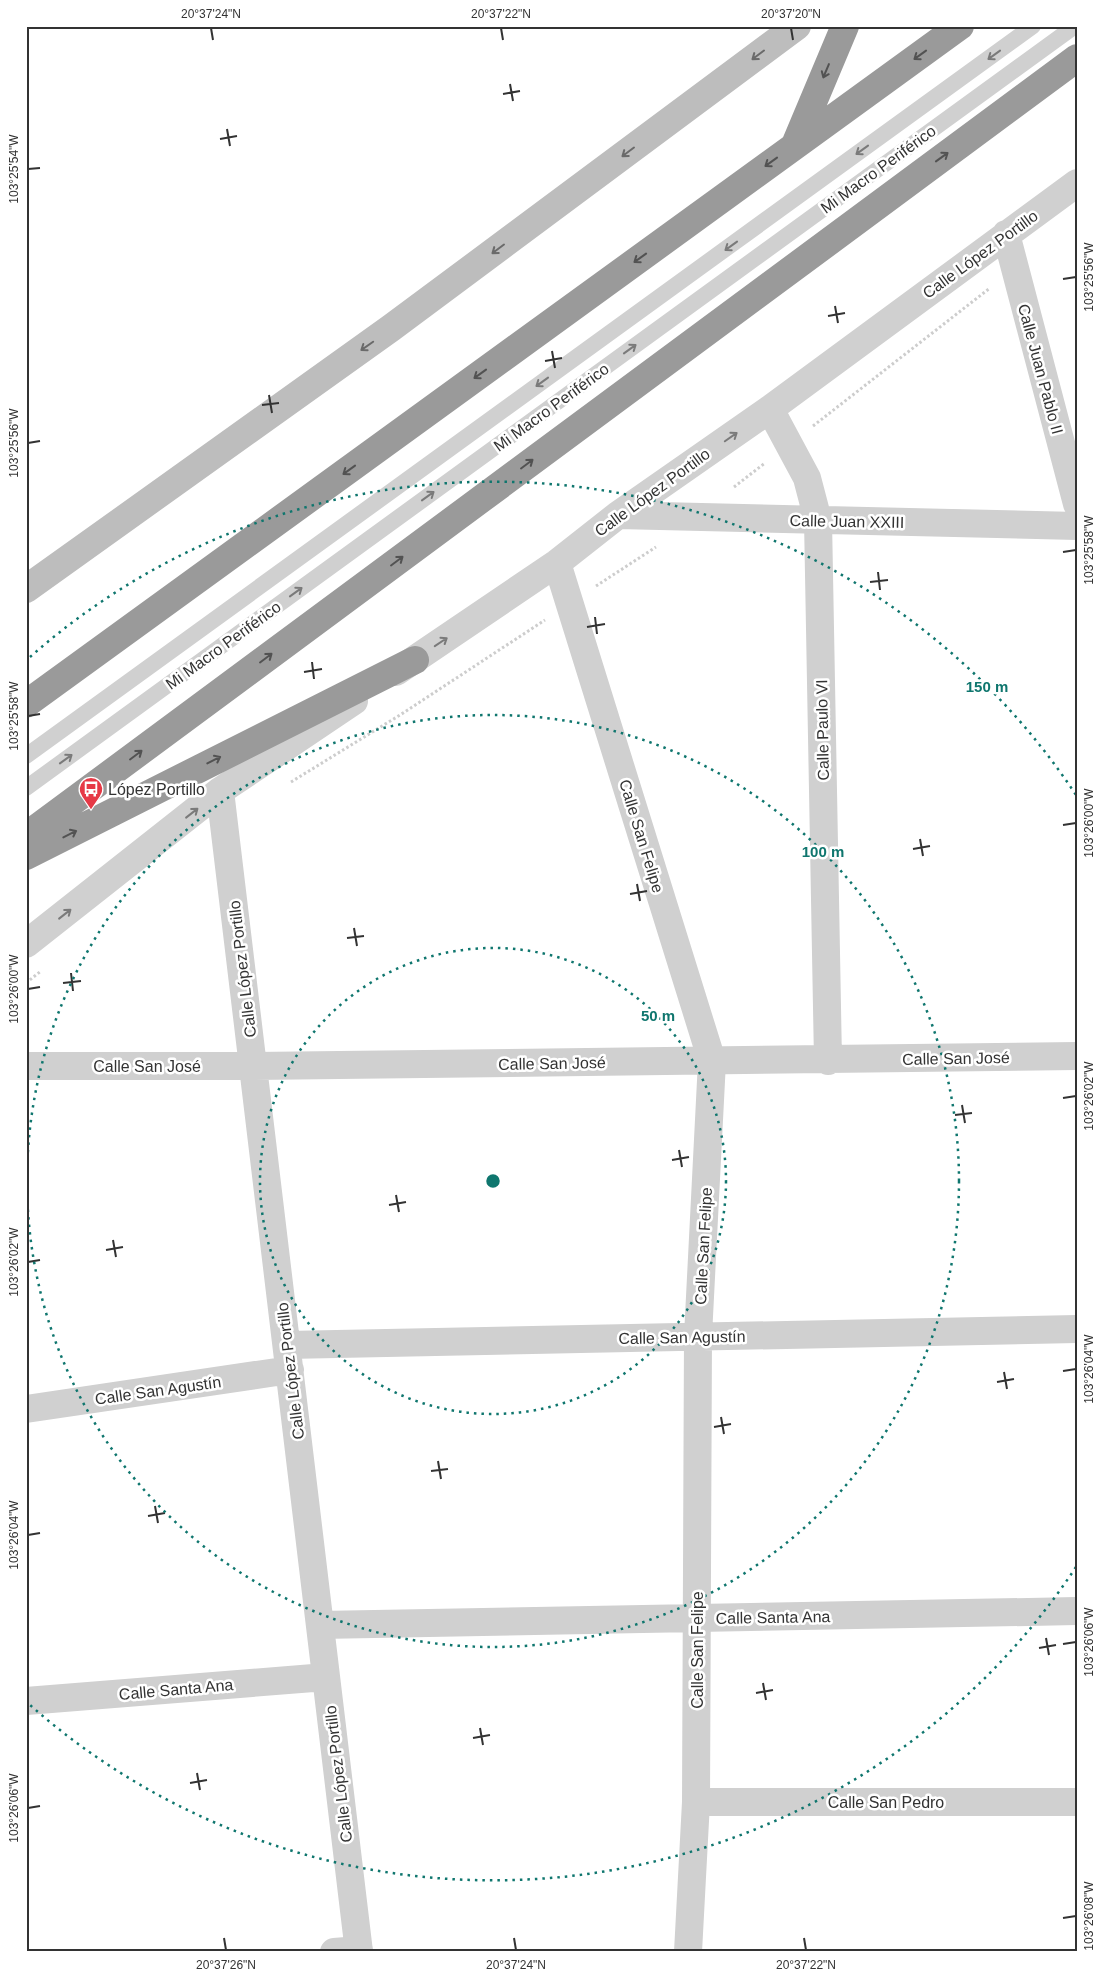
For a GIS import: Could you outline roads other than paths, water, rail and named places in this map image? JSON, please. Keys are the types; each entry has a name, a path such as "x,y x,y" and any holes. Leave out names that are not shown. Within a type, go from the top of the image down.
{"highway":[{"path":"796,145 845,26"},
{"path":"26,704 960,26"},
{"path":"26,836 1077,58"},
{"path":"26,856 415,660"}],"street":[{"path":"26,589 383,334 798,26"},
{"name":"Calle López Portillo","path":"26,944 220,791 557,563 618,515 770,409 1077,183"},
{"name":"Calle Juan Pablo II","path":"1006,234 1077,504"},
{"name":"Calle Paulo VI","path":"770,409 806,478 818,520 828,1061"},
{"name":"Calle Juan XXIII","path":"618,515 1077,526"},
{"name":"Calle San Felipe","path":"557,563 712,1061 698,1336 696,1802 688,1952"},
{"name":"Calle López Portillo","path":"220,791 326,1677 351,1951"},
{"name":"Calle San José","path":"26,1066 828,1061 1077,1056"},
{"name":"Calle San Agustín","path":"26,1409 288,1357 698,1336 1077,1329"},
{"name":"Calle Santa Ana","path":"320,1625 1077,1611"},
{"name":"Calle Santa Ana","path":"26,1701 326,1677"},
{"name":"Calle San Pedro","path":"696,1802 1077,1802"}],"lane":[{"name":"Mi Macro Periférico","path":"26,756 1033,26"},
{"name":"Mi Macro Periférico","path":"26,788 1075,26"}],"place":[{"name":"López Portillo","path":"91,810"}]}
